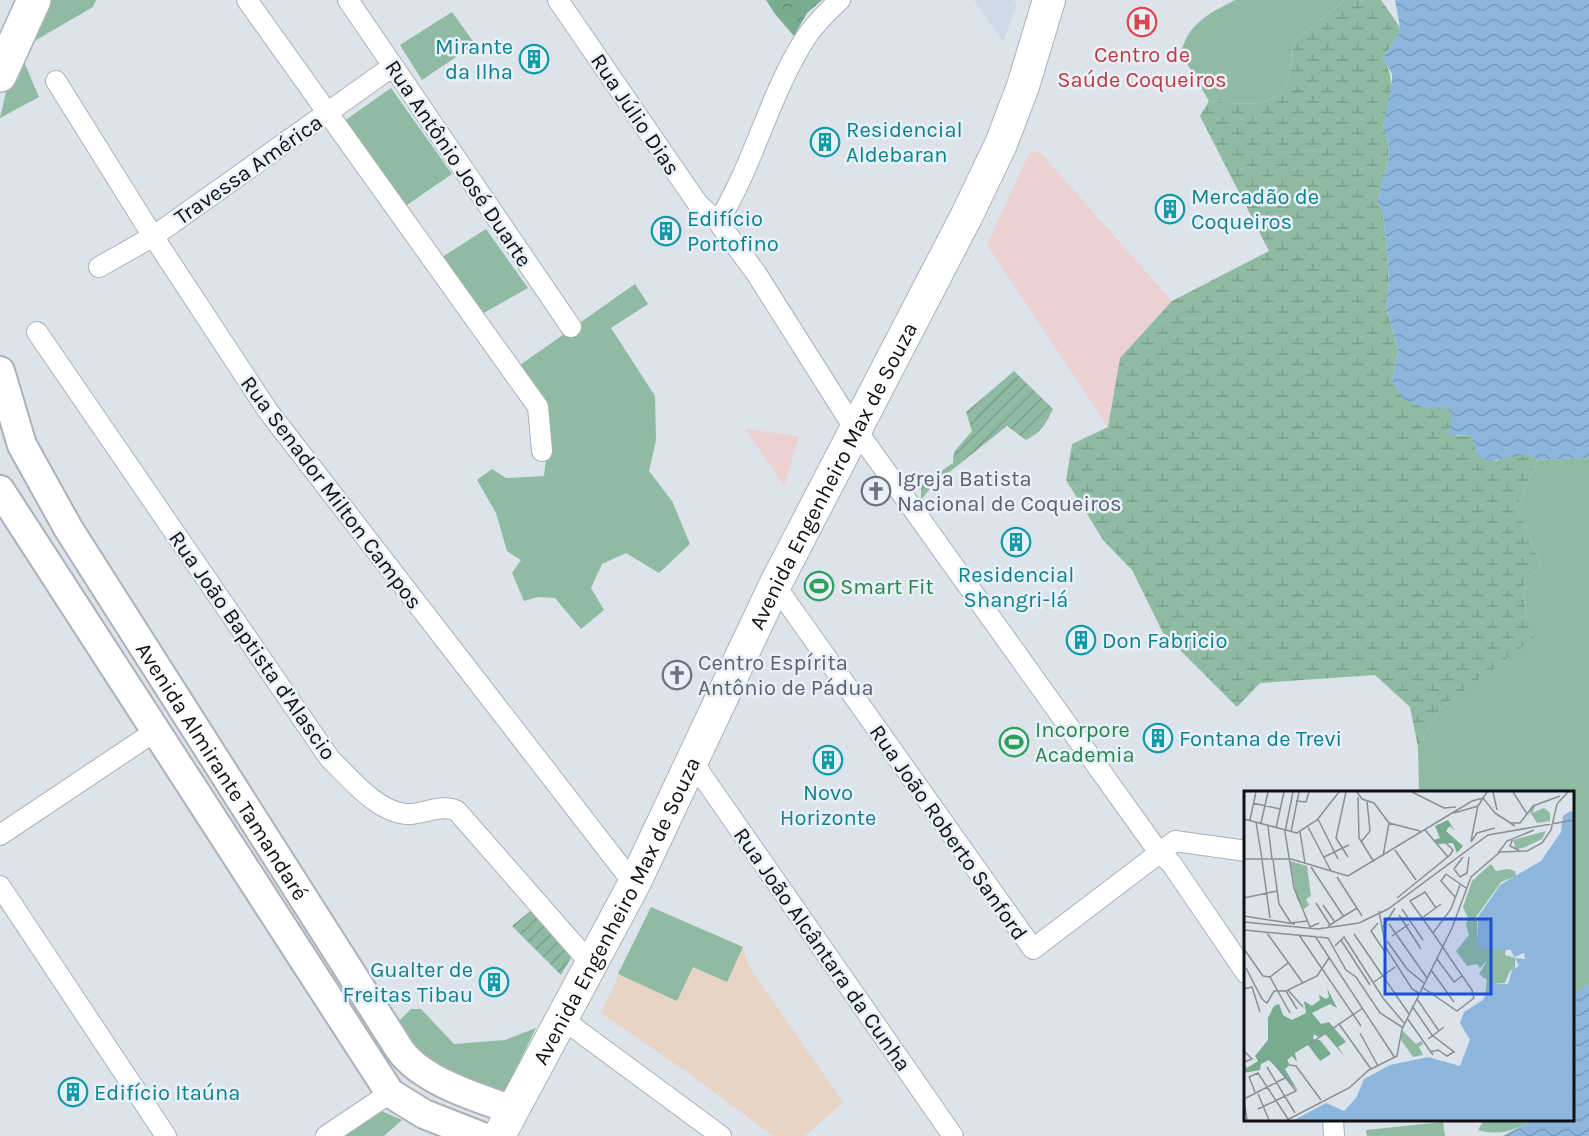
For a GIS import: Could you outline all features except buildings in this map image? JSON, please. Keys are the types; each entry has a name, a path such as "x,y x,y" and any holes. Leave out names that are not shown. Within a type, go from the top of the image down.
{"highway":[{"path":"0,75 34,0"}],"main road":[{"name":"Avenida Engenheiro Max de Souza","path":"506,1123 634,884 775,585 967,215 1001,144 1023,86 1049,0"},
{"name":"Avenida Almirante Tamandaré","path":"0,371 11,445 400,1050 415,1067 457,1089 506,1123"},
{"name":"Avenida Almirante Tamandaré","path":"0,490 154,732 390,1093 424,1114 480,1136"},
{"path":"390,1093 415,1067"}],"street":[{"path":"247,0 538,407 542,451"},
{"name":"Rua Antônio José Duarte","path":"348,0 571,327"},
{"name":"Rua Júlio Dias","path":"558,0 698,204 718,222 756,273 855,428 1160,854 1171,863 1244,972"},
{"path":"718,222 732,200 784,76 804,40 840,0"},
{"name":"Travessa América","path":"99,267 154,236 393,66"},
{"name":"Rua Senador Milton Campos","path":"56,81 268,411 634,884"},
{"name":"Rua João Baptista d'Alascio","path":"37,332 330,759 357,785 393,811 414,813 445,808 457,811 591,964"},
{"name":"Rua João Roberto Sanford","path":"775,585 1033,949 1160,854"},
{"path":"0,835 154,732"},
{"name":"Rua João Alcântara da Cunha","path":"692,761 953,1136"},
{"path":"1160,854 1175,841 1181,840 1207,848 1244,851"},
{"path":"0,886 166,1136"},
{"path":"561,1018 721,1136"},
{"path":"326,1136 390,1093"},
{"path":"1333,1121 1334,1136"}],"shaded area":[{"path":"974,0 1014,0 1017,5 1003,41"},
{"path":"1039,151 1172,301 1120,358 1108,427 987,245 1029,153"},
{"path":"745,429 799,436 784,486"},
{"path":"651,907 743,947 748,965 843,1102 805,1136 773,1136 691,1075 601,1013"}],"green space":[{"path":"46,0 96,0 93,7 19,50 39,97 0,118 16,48"},
{"path":"766,0 822,0 807,13 794,36"},
{"path":"1235,0 1345,0 1296,40 1289,76 1284,88 1277,96 1267,101 1244,104 1209,101 1181,53 1189,34 1201,20"},
{"path":"1345,0 1381,0 1400,27 1398,35 1383,58 1391,83 1390,100 1383,126 1387,135 1389,154 1377,200 1383,213 1386,241 1389,281 1386,307 1398,350 1392,381 1452,411 1456,436 1470,436 1474,440 1477,453 1496,461 1523,455 1537,460 1517,507 1541,566 1524,581 1526,615 1535,637 1441,708 1418,747 1410,707 1375,675 1260,683 1237,707 1163,633 1132,570 1103,540 1066,480 1072,444 1108,427 1120,358 1172,301 1269,251 1200,116 1209,101 1244,104 1267,101 1277,96 1284,88 1289,76 1296,40"},
{"path":"452,12 475,44 422,80 400,45"},
{"path":"391,88 452,174 401,209 340,124"},
{"path":"486,229 528,288 482,314 436,261"},
{"path":"635,284 648,304 611,328 655,396 656,440 649,471 672,501 690,544 659,573 626,553 602,564 591,588 604,610 581,629 555,598 538,597 524,601 512,573 521,560 507,551 496,513 477,480 492,469 506,478 544,476 548,440 541,420 506,375"},
{"path":"1014,371 1053,409 1045,423 1036,434 1026,440 1007,426 932,486 921,500 921,485 953,463 954,452 972,431 966,412"},
{"path":"1589,458 1589,985 1574,994 1574,791 1419,791 1418,747 1441,708 1534,637 1526,615 1524,581 1541,566 1517,507 1537,460"},
{"path":"535,907 572,956 561,975 512,926"},
{"path":"651,907 743,947 727,982 693,967 677,1001 618,974"},
{"path":"411,1009 421,1009 454,1044 505,1040 536,1028 501,1099 422,1063 396,1024"},
{"path":"377,1109 402,1120 384,1136 340,1136"},
{"path":"1483,1121 1531,1121 1513,1130 1493,1133 1478,1130"},
{"path":"1443,1122 1445,1136 1367,1136 1366,1130"}],"water":[{"path":"1395,0 1589,0 1589,458 1537,460 1522,455 1498,460 1483,458 1477,453 1470,436 1448,435 1452,414 1447,407 1427,409 1402,399 1392,381 1398,350 1386,307 1389,281 1386,241 1383,213 1377,200 1389,154 1387,136 1383,127 1392,74 1383,58 1398,35 1400,27"},
{"path":"1589,985 1589,1136 1503,1136 1531,1121 1574,1121 1574,994"}],"place":[{"name":"Centro de Saúde Coqueiros","path":"1142,22"},
{"name":"Mirante da Ilha","path":"534,59"},
{"name":"Residencial Aldebaran","path":"825,142"},
{"name":"Mercadão de Coqueiros","path":"1170,209"},
{"name":"Edifício Portofino","path":"666,231"},
{"name":"Igreja Batista Nacional de Coqueiros","path":"876,491"},
{"name":"Residencial Shangri-lá","path":"1016,542"},
{"name":"Smart Fit","path":"819,586"},
{"name":"Don Fabricio","path":"1081,640"},
{"name":"Centro Espírita Antônio de Pádua","path":"677,675"},
{"name":"Fontana de Trevi","path":"1158,738"},
{"name":"Incorpore Academia","path":"1014,742"},
{"name":"Novo Horizonte","path":"828,760"},
{"name":"Gualter de Freitas Tibau","path":"494,982"},
{"name":"Edifício Itaúna","path":"73,1092"}]}
